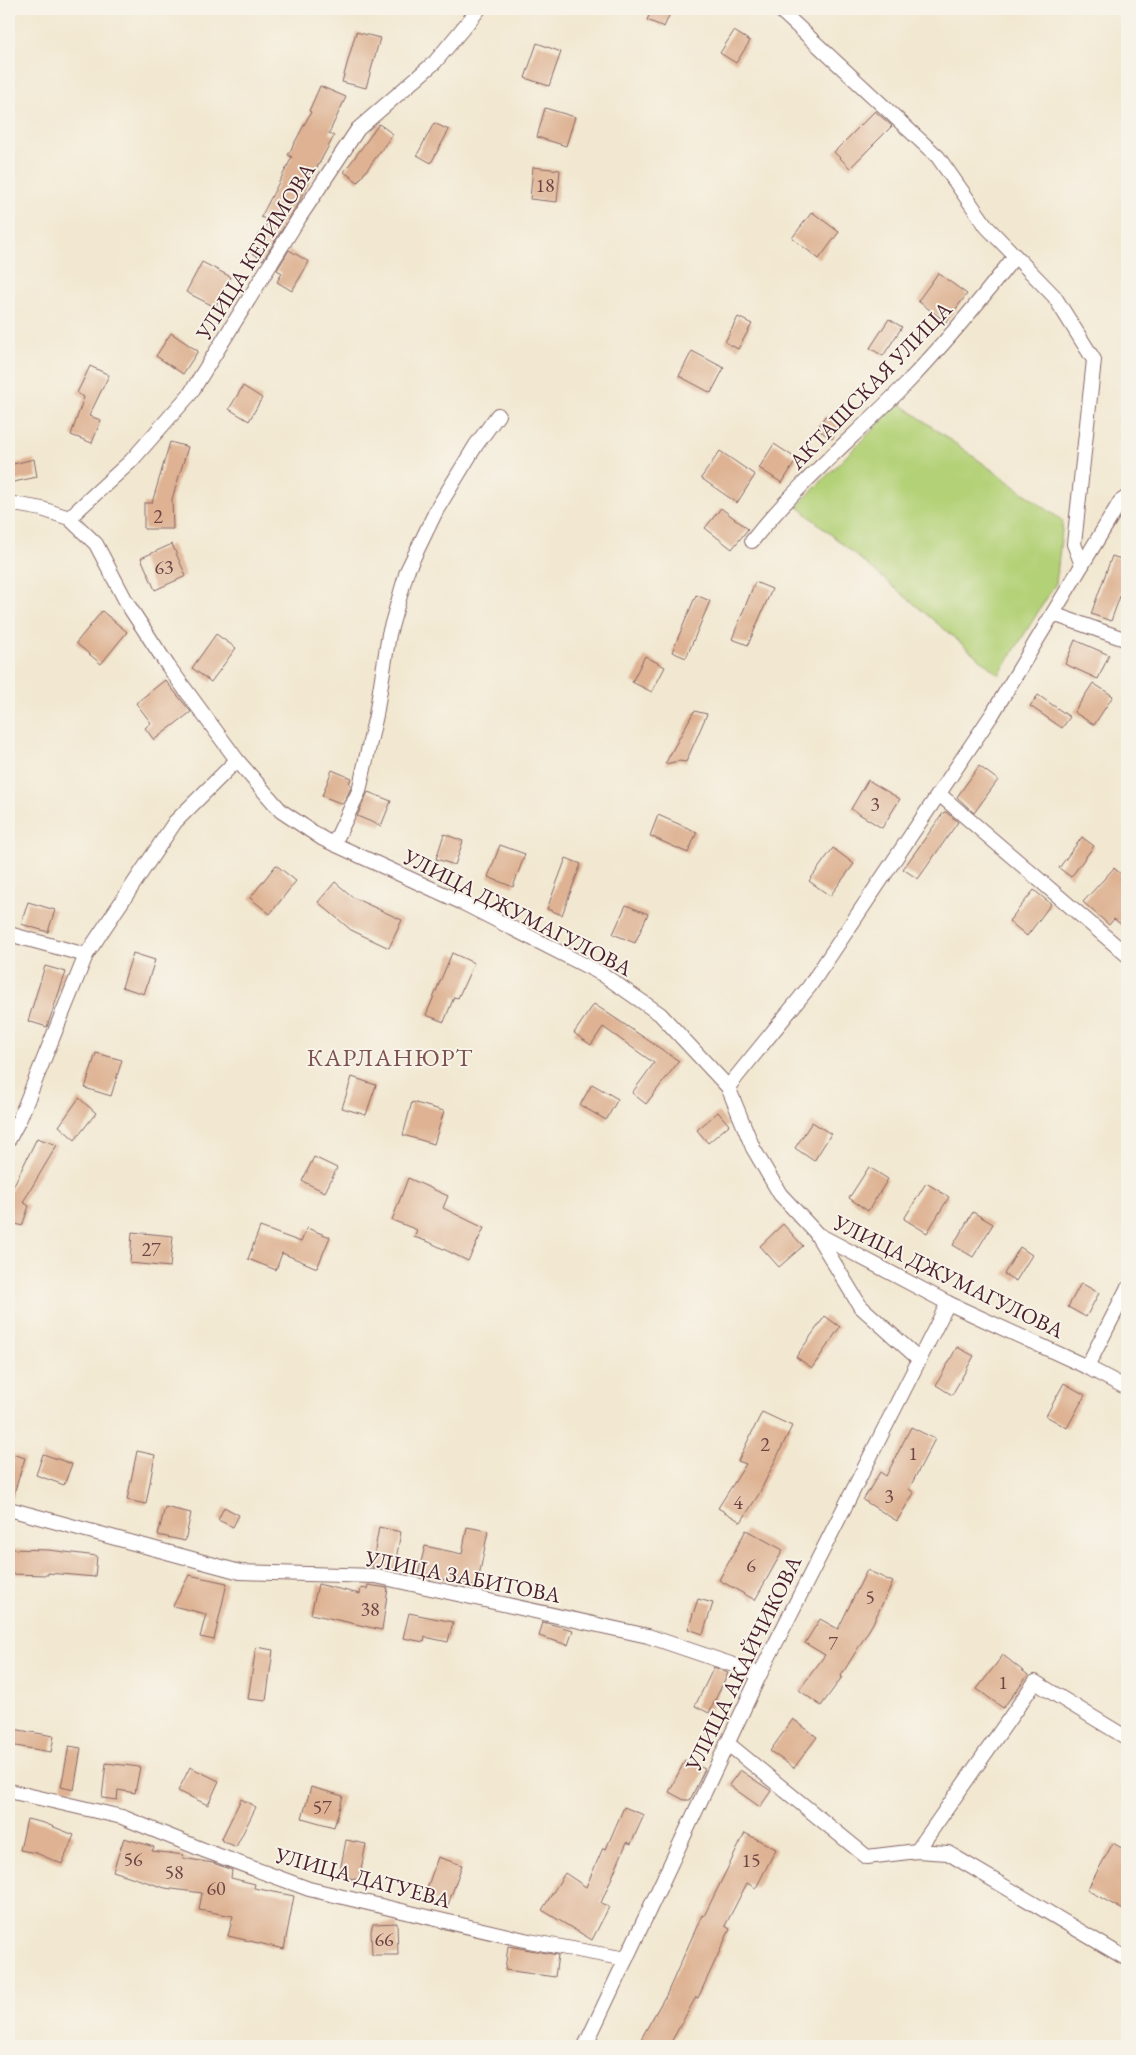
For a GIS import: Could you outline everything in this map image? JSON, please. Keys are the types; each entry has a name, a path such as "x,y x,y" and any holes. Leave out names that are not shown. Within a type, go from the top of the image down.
{"street":[{"name":"УЛИЦА КЕРИМОВА","path":"69,518 131,461 190,394 299,218 358,129 435,62 479,9"},
{"path":"779,9 938,157 987,227 1054,296 1094,360 1074,544 1082,565"},
{"name":"АКТАШСКАЯ УЛИЦА","path":"752,540 773,514 904,386 960,326 1015,256"},
{"path":"334,844 359,791 376,715 389,634 407,571 437,509 476,445 498,415"},
{"path":"728,1087 809,987 993,713 1120,502 1127,497"},
{"name":"УЛИЦА ДЖУМАГУЛОВА","path":"9,503 42,509 69,518 96,544 128,605 168,666 237,760 281,811 323,839 463,903 602,974 660,1014 728,1087 753,1148 780,1194 816,1234 948,1303 1087,1367 1127,1388"},
{"path":"1053,614 1127,640"},
{"path":"9,1139 20,1118 86,955 175,822 237,760"},
{"path":"939,794 1127,955"},
{"path":"9,934 86,955"},
{"path":"816,1234 860,1306 919,1359"},
{"path":"1087,1367 1127,1289"},
{"name":"УЛИЦА АКАЙЧИКОВА","path":"585,2046 760,1674 948,1303"},
{"name":"УЛИЦА ЗАБИТОВА","path":"9,1510 240,1572 376,1576 648,1636 760,1674"},
{"path":"917,1851 1035,1682 1127,1738"},
{"path":"727,1743 867,1857 917,1851 948,1853 1127,1959"},
{"name":"УЛИЦА ДАТУЕВА","path":"9,1791 122,1817 206,1851 309,1889 529,1941 626,1959"}],"green space":[{"path":"899,403 1063,521 1056,583 999,675 797,506"}],"building":[{"path":"652,9 672,9 664,27 647,20"},
{"path":"734,31 750,41 736,63 720,53"},
{"path":"356,32 380,38 366,88 342,82"},
{"path":"537,43 561,52 549,86 525,78"},
{"path":"320,86 346,97 329,133 334,136 293,212 263,260 248,250 269,221 261,217 292,157 288,155 311,112 309,111"},
{"path":"545,108 575,117 566,146 537,137"},
{"path":"875,111 892,126 850,168 834,152"},
{"path":"434,123 449,130 431,163 417,155"},
{"path":"379,124 393,134 358,182 344,172"},
{"path":"533,167 560,170 557,202 530,199"},
{"path":"812,212 839,232 819,259 792,238"},
{"path":"289,250 309,262 292,291 277,282 282,273 277,270"},
{"path":"202,262 231,277 215,307 186,292"},
{"path":"938,273 967,294 946,322 918,301"},
{"path":"738,317 752,324 738,349 725,342"},
{"path":"889,319 902,327 883,356 870,348"},
{"path":"171,333 198,351 183,374 156,356"},
{"path":"692,351 724,368 711,393 679,376"},
{"path":"90,366 109,375 89,416 101,420 92,443 71,435 84,397 77,393"},
{"path":"243,386 262,398 249,421 229,409"},
{"path":"825,416 840,425 832,439 817,429"},
{"path":"170,442 188,447 172,499 173,529 144,529 144,503 152,503"},
{"path":"774,444 797,459 782,483 759,468"},
{"path":"720,451 755,475 737,503 701,478"},
{"path":"34,459 37,477 9,483 9,465"},
{"path":"721,508 748,529 732,549 705,528"},
{"path":"172,544 186,576 155,590 141,558"},
{"path":"1112,556 1127,561 1127,577 1111,621 1091,614"},
{"path":"755,582 772,589 748,645 732,639"},
{"path":"696,595 710,601 686,658 672,652"},
{"path":"102,611 127,632 101,664 76,643"},
{"path":"216,634 236,648 211,682 192,668"},
{"path":"1075,640 1109,655 1098,679 1065,664"},
{"path":"645,656 665,667 652,692 632,682"},
{"path":"165,680 191,712 154,740 145,728 151,723 136,703"},
{"path":"1093,683 1113,696 1094,725 1074,712"},
{"path":"1038,695 1070,717 1062,728 1030,706"},
{"path":"694,711 707,714 686,762 679,761 665,764"},
{"path":"979,766 998,780 974,813 957,797"},
{"path":"332,770 351,778 349,784 351,788 343,804 322,796"},
{"path":"868,780 900,799 882,828 851,809"},
{"path":"368,792 391,801 381,826 357,816"},
{"path":"944,812 958,822 918,879 903,869"},
{"path":"658,815 697,832 688,853 650,836"},
{"path":"444,834 463,841 455,865 436,859"},
{"path":"1082,837 1094,846 1071,877 1059,868"},
{"path":"500,845 525,854 513,887 488,877"},
{"path":"833,848 854,864 830,896 809,881"},
{"path":"566,858 581,864 562,915 547,909"},
{"path":"276,865 296,881 270,914 250,898"},
{"path":"1114,868 1127,880 1127,929 1114,919 1109,925 1083,902"},
{"path":"335,882 354,898 402,920 389,948 351,930 318,902"},
{"path":"1034,890 1051,904 1027,936 1009,921"},
{"path":"28,902 55,910 48,932 21,924"},
{"path":"626,905 648,914 635,943 613,934"},
{"path":"133,953 155,960 144,994 122,987"},
{"path":"452,953 474,963 458,998 454,997 444,1022 426,1015"},
{"path":"45,966 66,972 47,1027 28,1021"},
{"path":"594,1004 679,1061 646,1104 632,1093 654,1063 603,1027 591,1045 574,1033"},
{"path":"96,1053 122,1060 111,1096 85,1088"},
{"path":"352,1077 376,1085 366,1115 342,1108"},
{"path":"592,1084 618,1099 606,1120 580,1105"},
{"path":"79,1098 96,1113 75,1140 59,1126"},
{"path":"412,1102 444,1111 434,1144 403,1135"},
{"path":"718,1112 729,1125 708,1143 697,1130"},
{"path":"812,1122 831,1134 814,1161 795,1148"},
{"path":"37,1138 57,1145 23,1202 29,1206 22,1226 11,1222 9,1226 9,1195"},
{"path":"314,1157 337,1168 325,1192 302,1181"},
{"path":"869,1167 888,1179 868,1211 849,1198"},
{"path":"408,1178 448,1196 443,1208 484,1228 468,1261 429,1242 414,1237 417,1230 392,1220"},
{"path":"926,1183 949,1197 927,1233 904,1219"},
{"path":"973,1212 993,1224 973,1257 953,1245"},
{"path":"783,1224 803,1246 779,1267 760,1246"},
{"path":"260,1227 301,1242 307,1228 330,1237 317,1268 282,1253 276,1270 248,1259"},
{"path":"132,1232 173,1236 170,1267 130,1263"},
{"path":"1020,1247 1032,1255 1016,1281 1004,1274"},
{"path":"1081,1283 1099,1293 1086,1317 1068,1307"},
{"path":"825,1316 840,1327 812,1368 796,1357"},
{"path":"957,1347 974,1356 952,1395 936,1385"},
{"path":"1064,1383 1085,1395 1067,1428 1046,1416"},
{"path":"762,1412 792,1426 759,1494 741,1522 718,1508 746,1464 738,1461"},
{"path":"911,1427 935,1439 909,1489 914,1493 897,1521 863,1500 880,1472 886,1476"},
{"path":"137,1451 155,1455 146,1504 127,1500"},
{"path":"9,1453 25,1458 12,1500 9,1499"},
{"path":"43,1454 72,1464 64,1485 36,1475"},
{"path":"165,1507 191,1513 185,1541 158,1535"},
{"path":"224,1507 239,1515 233,1527 218,1520"},
{"path":"379,1527 401,1532 394,1570 372,1567"},
{"path":"467,1527 488,1531 477,1587 418,1574 425,1546 462,1554"},
{"path":"746,1530 783,1550 755,1600 719,1580"},
{"path":"9,1549 49,1550 97,1556 95,1577 48,1573 48,1575 9,1574"},
{"path":"867,1570 893,1582 872,1625 842,1677 821,1706 799,1690 825,1655 805,1643 820,1619 838,1629"},
{"path":"189,1575 227,1583 214,1640 200,1637 206,1614 173,1606"},
{"path":"318,1584 360,1594 361,1588 367,1589 368,1585 388,1588 382,1630 311,1614"},
{"path":"698,1599 713,1603 703,1634 688,1629"},
{"path":"409,1613 453,1622 448,1642 425,1637 424,1642 403,1638"},
{"path":"543,1622 573,1630 568,1645 539,1636"},
{"path":"256,1647 273,1650 266,1701 248,1699"},
{"path":"1003,1655 1028,1675 1003,1708 977,1689"},
{"path":"714,1667 728,1673 709,1713 695,1706"},
{"path":"793,1719 817,1737 794,1768 770,1751"},
{"path":"13,1729 54,1736 51,1752 10,1745"},
{"path":"69,1746 81,1748 74,1790 61,1787"},
{"path":"685,1760 705,1769 690,1800 684,1800 669,1792"},
{"path":"106,1763 140,1767 135,1793 118,1790 117,1800 102,1798"},
{"path":"190,1767 219,1781 208,1805 178,1791"},
{"path":"740,1770 771,1791 760,1807 729,1785"},
{"path":"311,1787 343,1796 334,1827 302,1818"},
{"path":"241,1799 256,1807 236,1847 221,1840"},
{"path":"624,1807 644,1815 631,1844 627,1842 601,1903 609,1907 592,1940 542,1910 565,1873 586,1887 603,1848 606,1849"},
{"path":"27,1819 44,1823 74,1835 62,1864 36,1853 20,1850"},
{"path":"745,1833 776,1849 756,1888 747,1883 725,1926 730,1929 698,1998 696,1997 669,2046 637,2046 665,1998 702,1915 704,1916"},
{"path":"124,1838 154,1847 152,1851 184,1855 183,1858 213,1863 232,1870 231,1878 255,1884 254,1888 294,1896 284,1949 228,1936 233,1916 199,1910 202,1893 165,1888 113,1871"},
{"path":"346,1840 366,1844 359,1880 339,1876"},
{"path":"1113,1843 1127,1851 1127,1912 1087,1890"},
{"path":"438,1857 462,1865 448,1905 424,1897"},
{"path":"397,1923 398,1955 372,1955 371,1931 373,1924"},
{"path":"508,1946 558,1955 555,1977 505,1970"}],"district":[{"name":"КАРЛАНЮРТ","path":"390,1057"}]}
